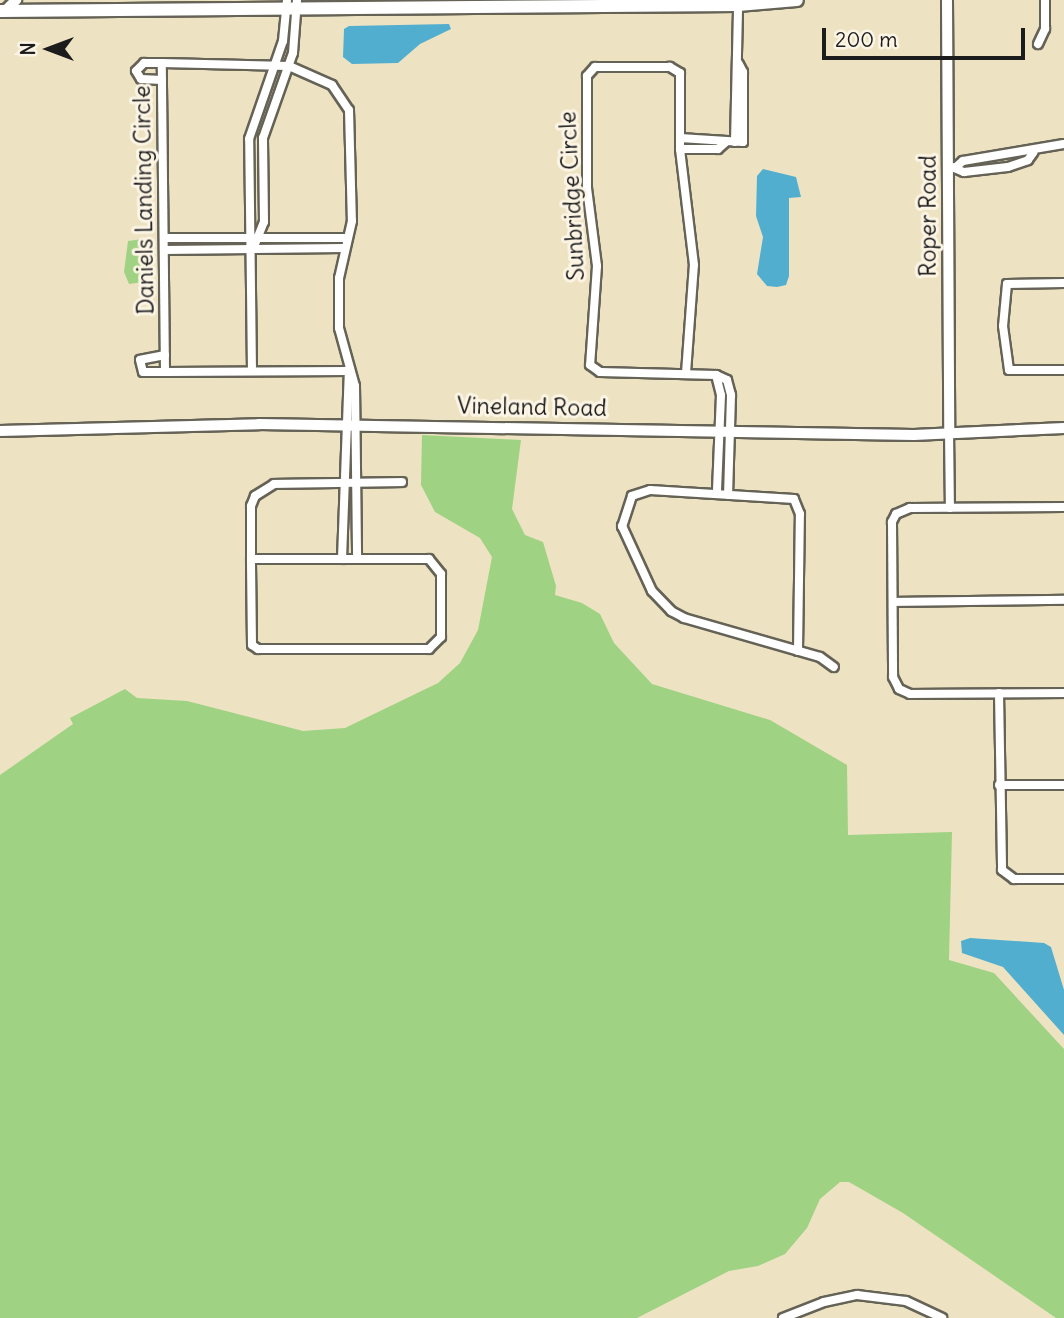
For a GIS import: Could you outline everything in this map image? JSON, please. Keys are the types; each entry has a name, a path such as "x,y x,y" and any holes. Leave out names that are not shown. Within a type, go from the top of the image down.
{"main road":[{"path":"2,11 16,0"},
{"path":"2,11 292,4 738,3 797,0"},
{"name":"Vineland Road","path":"0,431 349,424 914,435 949,431 1064,428"}],"street":[{"name":"Roper Road","path":"947,0 952,167 949,431"},
{"path":"1038,44 1045,29 1045,0"},
{"path":"735,142 739,64 738,3"},
{"path":"252,371 254,238 251,124 276,64 292,4"},
{"path":"254,238 264,222 263,138 295,43 292,4"},
{"path":"283,41 295,43"},
{"path":"162,62 144,63 136,71 141,79 162,80"},
{"name":"Daniels Landing Circle","path":"165,372 162,62 289,66 332,85 349,110 352,221 344,248 339,328 355,394 349,424"},
{"name":"Sunbridge Circle","path":"686,373 694,265 680,149 676,68 590,68 587,188 597,266 590,365 600,372 686,373 716,375 727,380 724,432"},
{"path":"680,138 735,142"},
{"path":"680,149 718,149 735,142"},
{"path":"952,167 963,161 1033,153 1064,144"},
{"path":"952,167 964,172 1008,167 1028,160 1033,153"},
{"path":"1005,157 1008,167"},
{"path":"164,238 346,238"},
{"path":"164,250 344,248"},
{"path":"1064,283 1007,284 1003,350 1009,370 1064,370"},
{"path":"165,355 140,360 143,372 349,371"},
{"name":"Daniels Landing Circle","path":"349,371 345,394 349,424"},
{"path":"345,394 355,394"},
{"path":"349,424 349,460 355,483 357,559"},
{"path":"949,431 950,508"},
{"path":"717,491 724,432"},
{"path":"724,432 728,495"},
{"path":"342,559 343,482 349,460"},
{"path":"251,559 429,559 438,566 441,638 429,649 253,648 251,559 251,506 255,496 274,484 402,482"},
{"path":"798,651 799,506 787,496 728,495 717,491 650,490 632,496 626,505 622,526 652,591 684,618 798,651 834,667"},
{"path":"1064,506 910,508 896,514 893,602 893,677 899,689 909,694 1064,693"},
{"path":"893,602 1064,600"},
{"path":"999,693 1002,870 1014,879 1064,879"},
{"path":"999,785 1064,785"},
{"path":"783,1318 843,1296 877,1295 916,1304 942,1318"}],"green space":[{"path":"143,239 143,282 129,284 124,272 128,241"},
{"path":"422,435 521,440 512,509 525,535 543,542 556,586 555,595 582,603 600,614 614,643 652,684 770,720 847,765 848,835 952,832 949,960 994,973 1064,1049 1064,1318 1056,1318 903,1213 849,1182 840,1182 820,1199 807,1228 785,1254 758,1266 729,1271 637,1318 0,1318 0,775 73,724 70,718 125,689 137,698 187,701 303,731 345,728 438,683 460,663 478,630 492,557 480,538 435,512 421,485"}],"water":[{"path":"449,24 451,29 420,44 398,63 352,64 343,57 344,29 349,26"},
{"path":"763,169 796,177 801,197 789,198 789,276 786,285 777,287 767,286 757,274 763,237 756,216 757,176"},
{"path":"970,938 1044,943 1051,947 1064,990 1064,1035 1003,967 962,953 961,941"}]}
